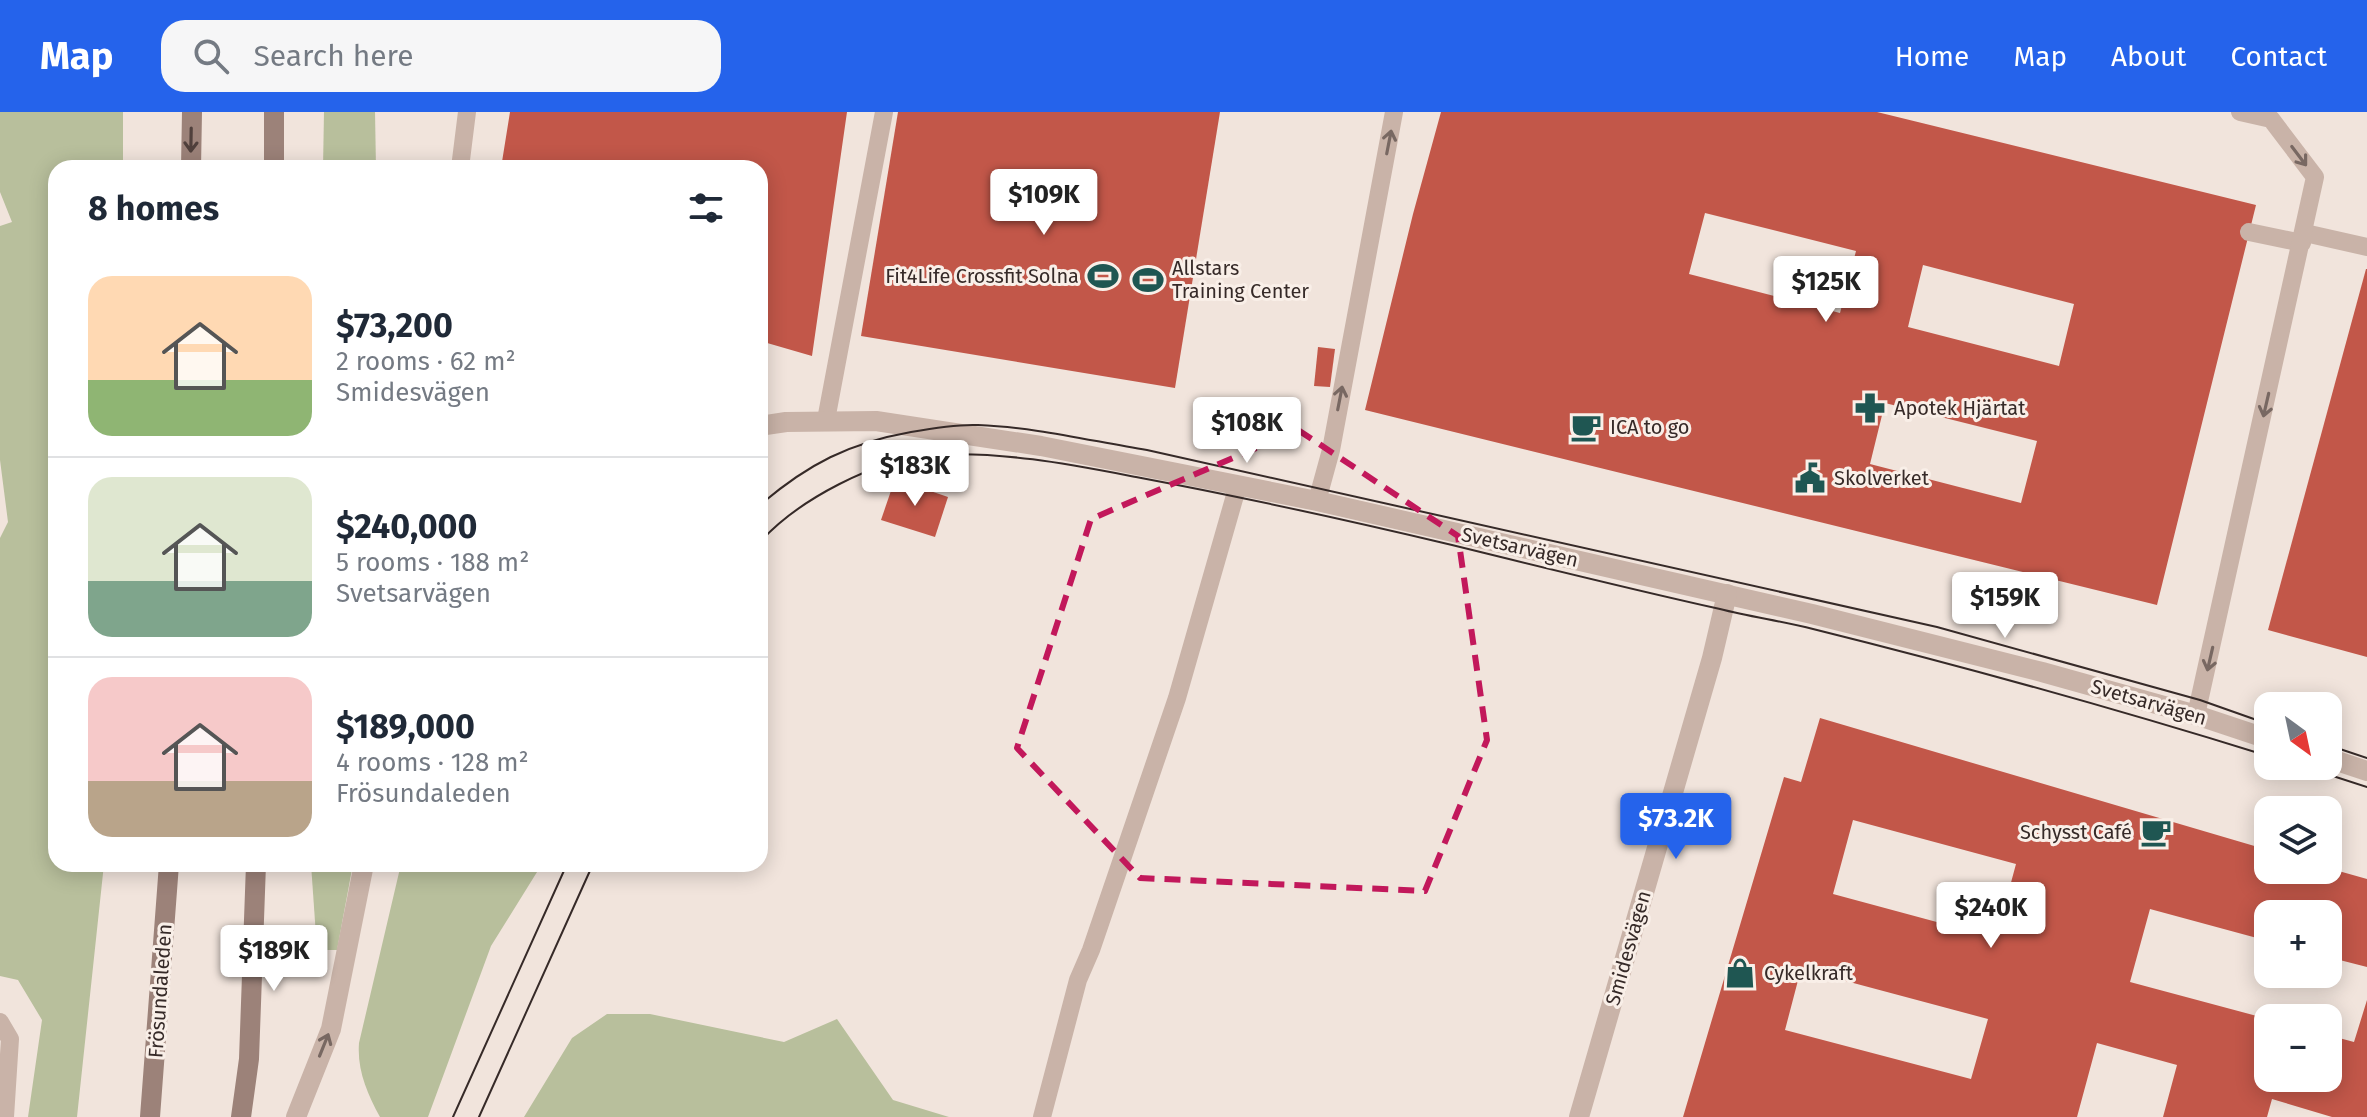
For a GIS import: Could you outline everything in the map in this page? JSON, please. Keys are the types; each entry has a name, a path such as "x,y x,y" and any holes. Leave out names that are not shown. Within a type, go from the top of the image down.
{"main road":[{"path":"191,160 192,112"},
{"path":"274,112 274,160"},
{"name":"Frösundaleden","path":"150,1117 168,872"},
{"path":"241,1117 249,1059 256,872"}],"street":[{"name":"Svetsarvägen","path":"768,425 826,420 876,421 1041,446 1317,501 1727,594 2027,668 2254,734"},
{"name":"Smidesvägen","path":"1579,1117 1712,658 1727,594"},
{"path":"2342,763 2367,771"},
{"path":"296,1117 331,1029 362,872"}],"lane":[{"path":"461,160 467,112"},
{"path":"826,420 884,112"},
{"path":"1317,501 1331,450 1394,112"},
{"path":"2196,715 2304,238 2315,177 2271,119 2240,112"},
{"path":"2249,232 2367,247"},
{"path":"1042,1117 1078,980 1177,698 1238,485"},
{"path":"0,1022 10,1039 5,1117"}],"highlighted area":[{"path":"1298,430 1458,536 1487,740 1425,891 1140,878 1017,748 1091,519"}],"green space":[{"path":"0,112 123,112 123,160 48,160 48,872 103,872 77,1117 28,1117 42,1020 18,980 0,976 0,538 8,522 0,460 0,226 12,222 0,192"},
{"path":"324,112 375,112 376,160 323,160"},
{"path":"312,872 352,872 337,950 317,950"},
{"path":"399,872 537,872 491,946 428,1117 380,1117 361,1072 359,1043"},
{"path":"607,1014 650,1014 784,1042 837,1019 893,1100 949,1117 524,1117 572,1038"}],"building":[{"path":"510,112 847,112 812,356 768,343 768,160 502,160"},
{"path":"898,112 1220,112 1175,388 861,336"},
{"path":"1441,112 1877,112 2256,205 2157,605 1365,410","holes":["1705,213 1856,251 1840,313 1689,274","1923,265 2074,304 2059,366 1908,327","1885,403 2037,441 2021,503 1870,464"]},
{"path":"2367,269 2367,657 2268,630"},
{"path":"1318,347 1335,349 1330,387 1314,386"},
{"path":"895,479 948,497 935,537 881,520"},
{"path":"1820,718 2254,846 2254,884 2342,884 2342,872 2367,879 2367,967 2342,961 2342,900 2254,900 2254,937 2150,909 2130,982 2254,1015 2254,1092 2342,1092 2342,1039 2354,1042 2367,1000 2367,1117 2332,1117 2272,1099 2267,1117 2163,1117 2177,1065 2097,1043 2077,1117 1683,1117 1784,777 1801,782","holes":["1853,820 2016,864 1996,938 1833,894","1801,969 1988,1019 1971,1079 1785,1030"]}],"tram line":[{"path":"768,499 830,457 868,442 961,425 1041,431 1147,450 1937,627 2200,700 2254,719"},
{"path":"768,534 816,497 887,464 910,458 959,454 1035,460 1294,509 1801,626 2041,689 2254,752"},
{"path":"2342,750 2367,758"},
{"path":"2342,779 2367,787"},
{"path":"453,1117 563,872"},
{"path":"479,1117 589,872"}],"place":[{"name":"Fit4Life Crossfit Solna","path":"1103,276"},
{"name":"Allstars Training Center","path":"1148,280"},
{"name":"Apotek Hjärtat","path":"1870,408"},
{"name":"ICA to go","path":"1586,427"},
{"name":"Skolverket","path":"1810,478"},
{"name":"Schysst Café","path":"2156,832"},
{"name":"Cykelkraft","path":"1740,973"}]}
